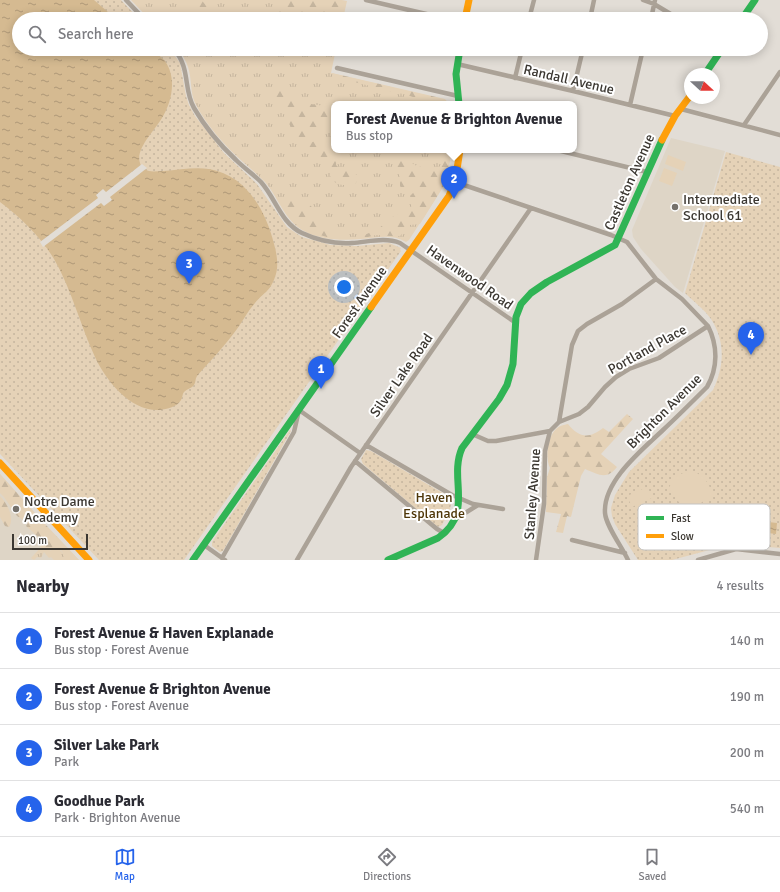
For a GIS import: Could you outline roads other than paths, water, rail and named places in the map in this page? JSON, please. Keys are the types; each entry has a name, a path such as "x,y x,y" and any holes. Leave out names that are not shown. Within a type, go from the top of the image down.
{"main road":[{"path":"466,12 469,0"},
{"path":"747,12 755,0"},
{"path":"459,56 456,83 459,101"},
{"path":"709,68 717,56"},
{"name":"Castleton Avenue","path":"388,560 437,539 444,533 454,520 458,510 459,498 457,469 458,458 462,448 499,398 508,381 513,364 517,314 520,306 531,293 551,279 615,245 658,146 675,116 684,104"},
{"name":"Forest Avenue","path":"193,560 449,196 455,182 460,153"},
{"path":"0,463 89,560"}],"street":[{"path":"126,0 137,12"},
{"path":"366,0 418,12"},
{"path":"531,12 534,0"},
{"path":"591,12 594,0"},
{"path":"643,0 654,2 668,12"},
{"path":"652,12 654,2"},
{"name":"Havenwood Road","path":"179,56 185,67 193,107 225,149 262,183 291,226 307,235 328,241 350,243 388,240 400,243 516,323"},
{"path":"515,78 520,56"},
{"path":"573,91 581,56"},
{"path":"630,105 642,56"},
{"name":"Randall Avenue","path":"457,64 675,116"},
{"path":"337,68 458,96"},
{"path":"744,125 780,72"},
{"path":"681,108 780,135"},
{"path":"569,153 647,172"},
{"name":"Brighton Avenue","path":"455,182 627,242 656,279 682,299 708,326 715,348 715,370 707,387 627,464 609,494 605,506 606,520 628,560"},
{"name":"Silver Lake Road","path":"297,560 360,453 531,208"},
{"path":"559,422 572,345 578,331 587,324 622,304 656,279"},
{"name":"Portland Place","path":"550,431 559,422 579,414 588,407 605,387 616,377 629,369 659,358 708,326"},
{"path":"204,546 223,559 294,432 299,410 360,453"},
{"path":"472,434 488,441 496,441 550,431"},
{"name":"Stanley Avenue","path":"536,560 544,504 545,450 550,431"},
{"path":"366,445 459,498 478,505 503,509"},
{"path":"355,461 437,529 444,533"},
{"path":"454,520 478,505"},
{"path":"572,540 625,553"},
{"path":"698,560 733,550"},
{"path":"745,550 780,554"}],"water":[{"path":"0,0 94,0 108,12 12,12 12,56 160,56 165,61 171,75 171,97 159,123 146,140 140,152 139,158 141,166 148,171 198,168 209,169 234,179 252,196 266,219 277,256 277,269 269,289 252,306 230,339 197,376 194,385 184,392 182,399 177,404 166,409 149,409 139,406 130,400 113,385 106,376 95,357 66,283 54,259 30,228 0,202"},
{"path":"770,522 777,523 776,534 770,533"}],"place":[{"name":"Forest Avenue & Brighton Avenue","path":"454,199"},
{"name":"Intermediate School 61","path":"675,207"},
{"name":"Silver Lake Park","path":"189,284"},
{"name":"Goodhue Park","path":"751,355"},
{"name":"Forest Avenue & Haven Explanade","path":"321,389"},
{"name":"Notre Dame Academy","path":"16,509"}],"park label":[{"name":"Haven Esplanade","path":"434,506"}]}
